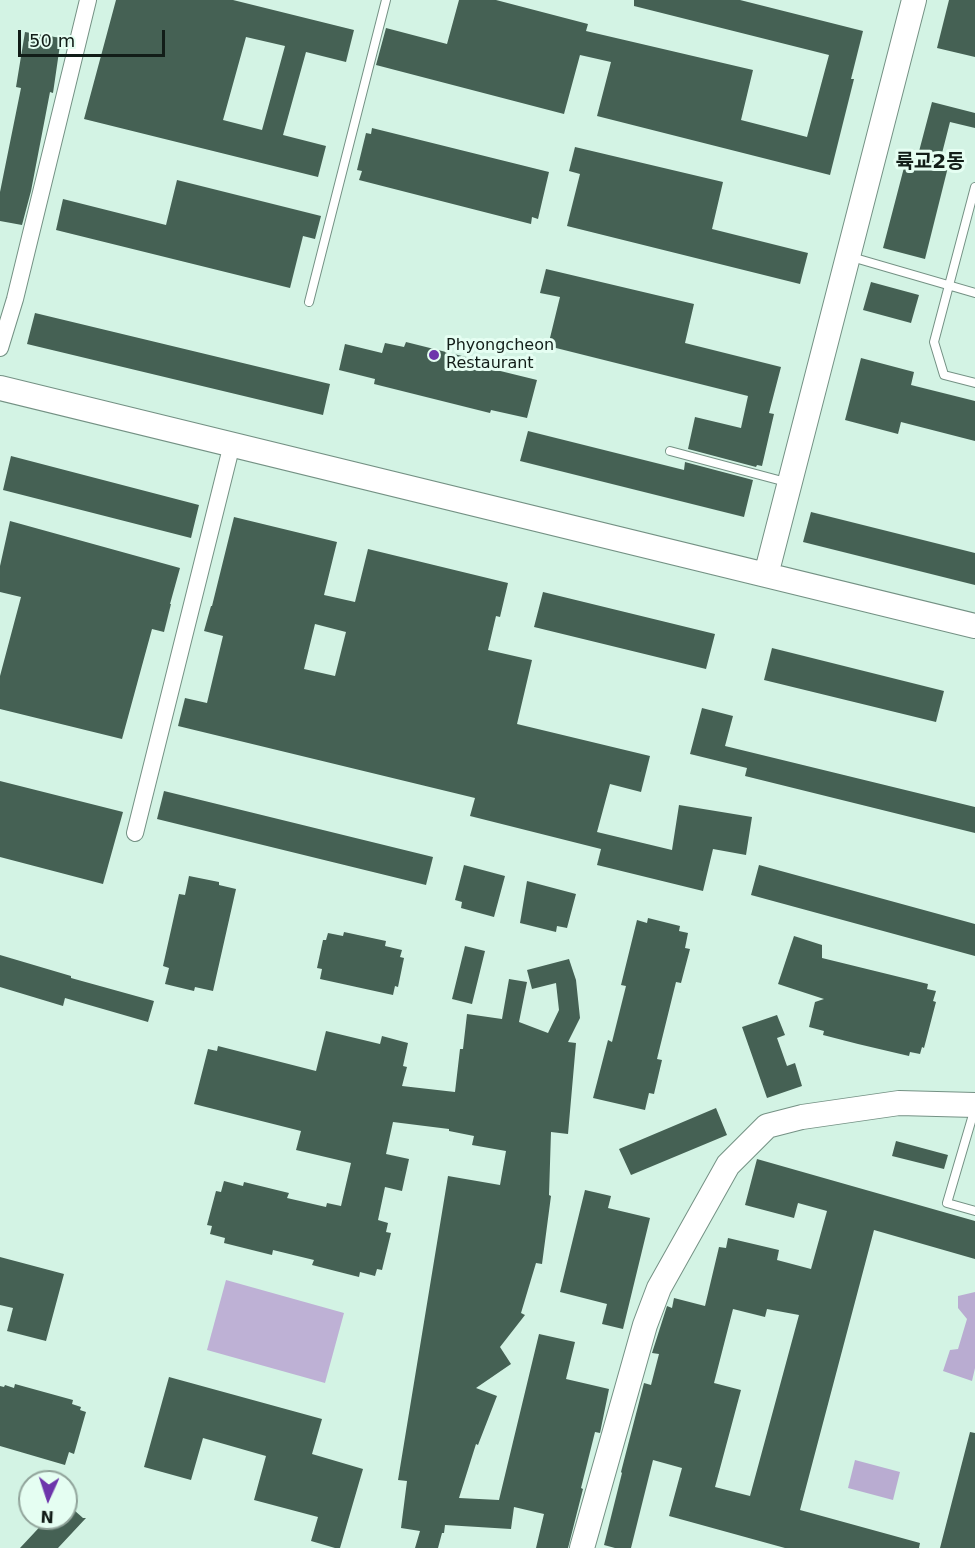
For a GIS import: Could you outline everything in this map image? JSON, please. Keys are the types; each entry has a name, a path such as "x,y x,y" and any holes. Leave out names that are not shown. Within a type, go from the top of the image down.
{"street":[{"path":"0,348 15,299 88,0"},
{"path":"766,575 914,0"},
{"path":"0,387 975,626"},
{"path":"135,833 232,444"},
{"path":"582,1548 645,1325 659,1288 728,1165 767,1126 802,1117 899,1103 975,1107"}],"lane":[{"path":"309,302 386,0"},
{"path":"975,187 934,342 944,375 975,383"},
{"path":"848,256 975,293"},
{"path":"670,452 790,483"},
{"path":"975,1107 947,1203 975,1211"}],"shaded area":[{"path":"226,1280 344,1313 325,1383 207,1350"},
{"path":"975,1292 975,1368 972,1381 943,1371 950,1350 958,1349 967,1319 958,1308 958,1296"},
{"path":"855,1460 900,1472 893,1500 848,1488"}],"building":[{"path":"116,0 233,0 354,30 346,62 306,52 283,135 326,146 318,177 84,119","holes":["246,37 285,46 262,130 223,120"]},
{"path":"459,0 496,0 588,24 586,31 753,70 741,120 807,137 829,55 634,6 634,0 740,0 863,31 851,79 854,79 830,175 597,116 611,62 580,55 564,114 376,65 386,28 447,44"},
{"path":"949,0 975,0 975,57 937,48"},
{"path":"25,32 61,38 53,93 50,92 31,191 22,225 0,221 0,192 21,88 16,87"},
{"path":"932,102 975,113 975,128 950,122 939,165 948,167 925,259 883,248 907,156 917,159"},
{"path":"372,128 549,172 538,219 532,217 531,224 359,180 362,171 357,170 366,133 371,134"},
{"path":"575,147 723,182 712,229 808,253 800,284 567,226 580,174 569,171"},
{"path":"177,180 321,216 315,239 303,236 290,288 56,230 63,199 166,225"},
{"path":"546,269 694,304 685,343 781,367 769,413 774,414 762,466 757,465 756,467 688,449 695,417 741,428 748,396 548,346 560,297 540,293"},
{"path":"871,282 919,295 911,323 863,310"},
{"path":"35,313 330,384 323,415 27,344"},
{"path":"406,342 482,361 480,366 537,380 527,418 491,410 490,413 374,384 375,379 339,370 345,344 382,353 385,343 404,347"},
{"path":"861,358 914,372 911,385 975,401 975,441 901,422 898,434 845,420"},
{"path":"528,431 684,470 685,462 753,480 744,517 520,461"},
{"path":"11,456 199,505 191,538 3,490"},
{"path":"811,512 975,553 975,585 803,542"},
{"path":"234,517 337,542 324,595 355,602 368,549 508,583 500,617 496,616 488,650 532,660 517,724 650,756 641,792 610,784 597,832 672,850 679,805 752,817 746,855 713,849 703,891 597,865 601,849 470,816 475,798 178,726 185,698 207,703 223,636 204,631","holes":["315,624 346,632 335,676 304,669"]},
{"path":"10,521 180,568 164,632 152,629 122,739 0,709 0,676 21,597 0,592 0,566"},
{"path":"543,592 715,634 706,669 534,627"},
{"path":"772,648 944,691 936,722 764,680"},
{"path":"702,708 733,716 725,746 975,807 975,833 745,776 747,768 690,754"},
{"path":"0,781 123,812 103,884 0,857"},
{"path":"164,791 433,857 426,885 157,819"},
{"path":"464,865 505,876 494,917 461,908 462,902 455,900"},
{"path":"759,865 975,924 975,956 751,895"},
{"path":"189,876 219,882 219,885 236,889 213,991 195,987 194,991 165,984 169,968 163,966 179,894 185,895"},
{"path":"527,881 576,894 567,928 557,926 556,932 520,923"},
{"path":"648,918 680,926 679,931 688,933 685,948 690,949 681,983 676,982 657,1059 662,1060 654,1094 649,1093 645,1110 593,1098 608,1040 612,1042 626,986 621,985 637,920 647,923"},
{"path":"344,932 386,941 385,946 402,950 400,957 404,958 398,987 395,986 393,995 320,979 322,969 317,968 323,940 326,940 328,933 343,936"},
{"path":"794,936 822,945 822,958 928,984 927,989 936,991 933,1001 936,1002 924,1048 922,1047 920,1054 910,1052 909,1056 858,1044 823,1035 824,1031 809,1027 815,1002 824,999 778,984"},
{"path":"465,946 485,951 472,1004 452,999"},
{"path":"0,955 154,1001 148,1022 65,998 63,1006 0,987"},
{"path":"569,959 576,980 580,1018 568,1042 576,1043 568,1134 551,1132 549,1195 551,1196 542,1264 536,1263 521,1313 525,1315 500,1347 511,1364 476,1388 497,1396 478,1445 476,1444 459,1498 499,1500 539,1334 575,1342 566,1379 609,1389 600,1433 595,1432 568,1548 536,1548 544,1514 514,1507 511,1529 445,1525 438,1548 415,1548 420,1531 401,1528 407,1481 398,1480 448,1176 500,1185 506,1151 472,1145 474,1136 449,1131 449,1129 393,1122 386,1154 409,1159 402,1191 385,1187 378,1220 388,1223 386,1232 391,1233 382,1270 377,1269 375,1276 360,1272 359,1277 312,1265 314,1260 273,1250 272,1255 224,1243 225,1238 210,1234 212,1226 207,1225 216,1191 221,1192 224,1181 243,1186 244,1182 289,1193 287,1198 326,1207 327,1203 341,1206 351,1163 296,1150 301,1131 194,1104 208,1049 217,1051 218,1046 316,1071 326,1031 380,1044 382,1036 408,1043 403,1066 407,1067 402,1086 455,1092 467,1014 502,1019 509,979 527,982 519,1022 548,1033 559,1010 556,983 532,989 527,970"},
{"path":"777,1015 785,1035 777,1038 787,1066 795,1063 802,1086 767,1098 742,1027"},
{"path":"716,1108 727,1135 631,1175 619,1149"},
{"path":"896,1141 948,1155 944,1169 892,1156"},
{"path":"757,1159 975,1221 975,1259 874,1230 800,1510 920,1543 919,1548 785,1548 669,1516 682,1468 653,1460 631,1548 604,1545 644,1383 651,1385 659,1354 652,1353 667,1306 672,1308 674,1298 705,1306 719,1247 726,1248 728,1238 779,1250 777,1260 811,1269 827,1211 798,1203 794,1218 745,1205","holes":["733,1309 765,1317 767,1309 799,1315 750,1496 715,1487 741,1390 714,1383"]},
{"path":"585,1190 611,1196 608,1208 650,1218 623,1329 602,1324 607,1304 560,1292"},
{"path":"0,1257 64,1274 46,1341 7,1331 13,1308 0,1305"},
{"path":"169,1377 322,1419 312,1454 363,1469 340,1548 311,1541 318,1517 254,1500 266,1456 203,1438 191,1480 144,1467"},
{"path":"15,1384 73,1400 72,1404 81,1407 80,1410 86,1412 74,1454 69,1452 65,1465 0,1446 0,1386 14,1388"},
{"path":"970,1432 975,1433 975,1548 940,1548"},
{"path":"78,1514 86,1518 78,1527"},
{"path":"37,1530 75,1530 58,1548 20,1548"}],"place":[{"name":"Phyongcheon Restaurant","path":"434,355"}],"district":[{"name":"륙교2동","path":"930,163"}]}
